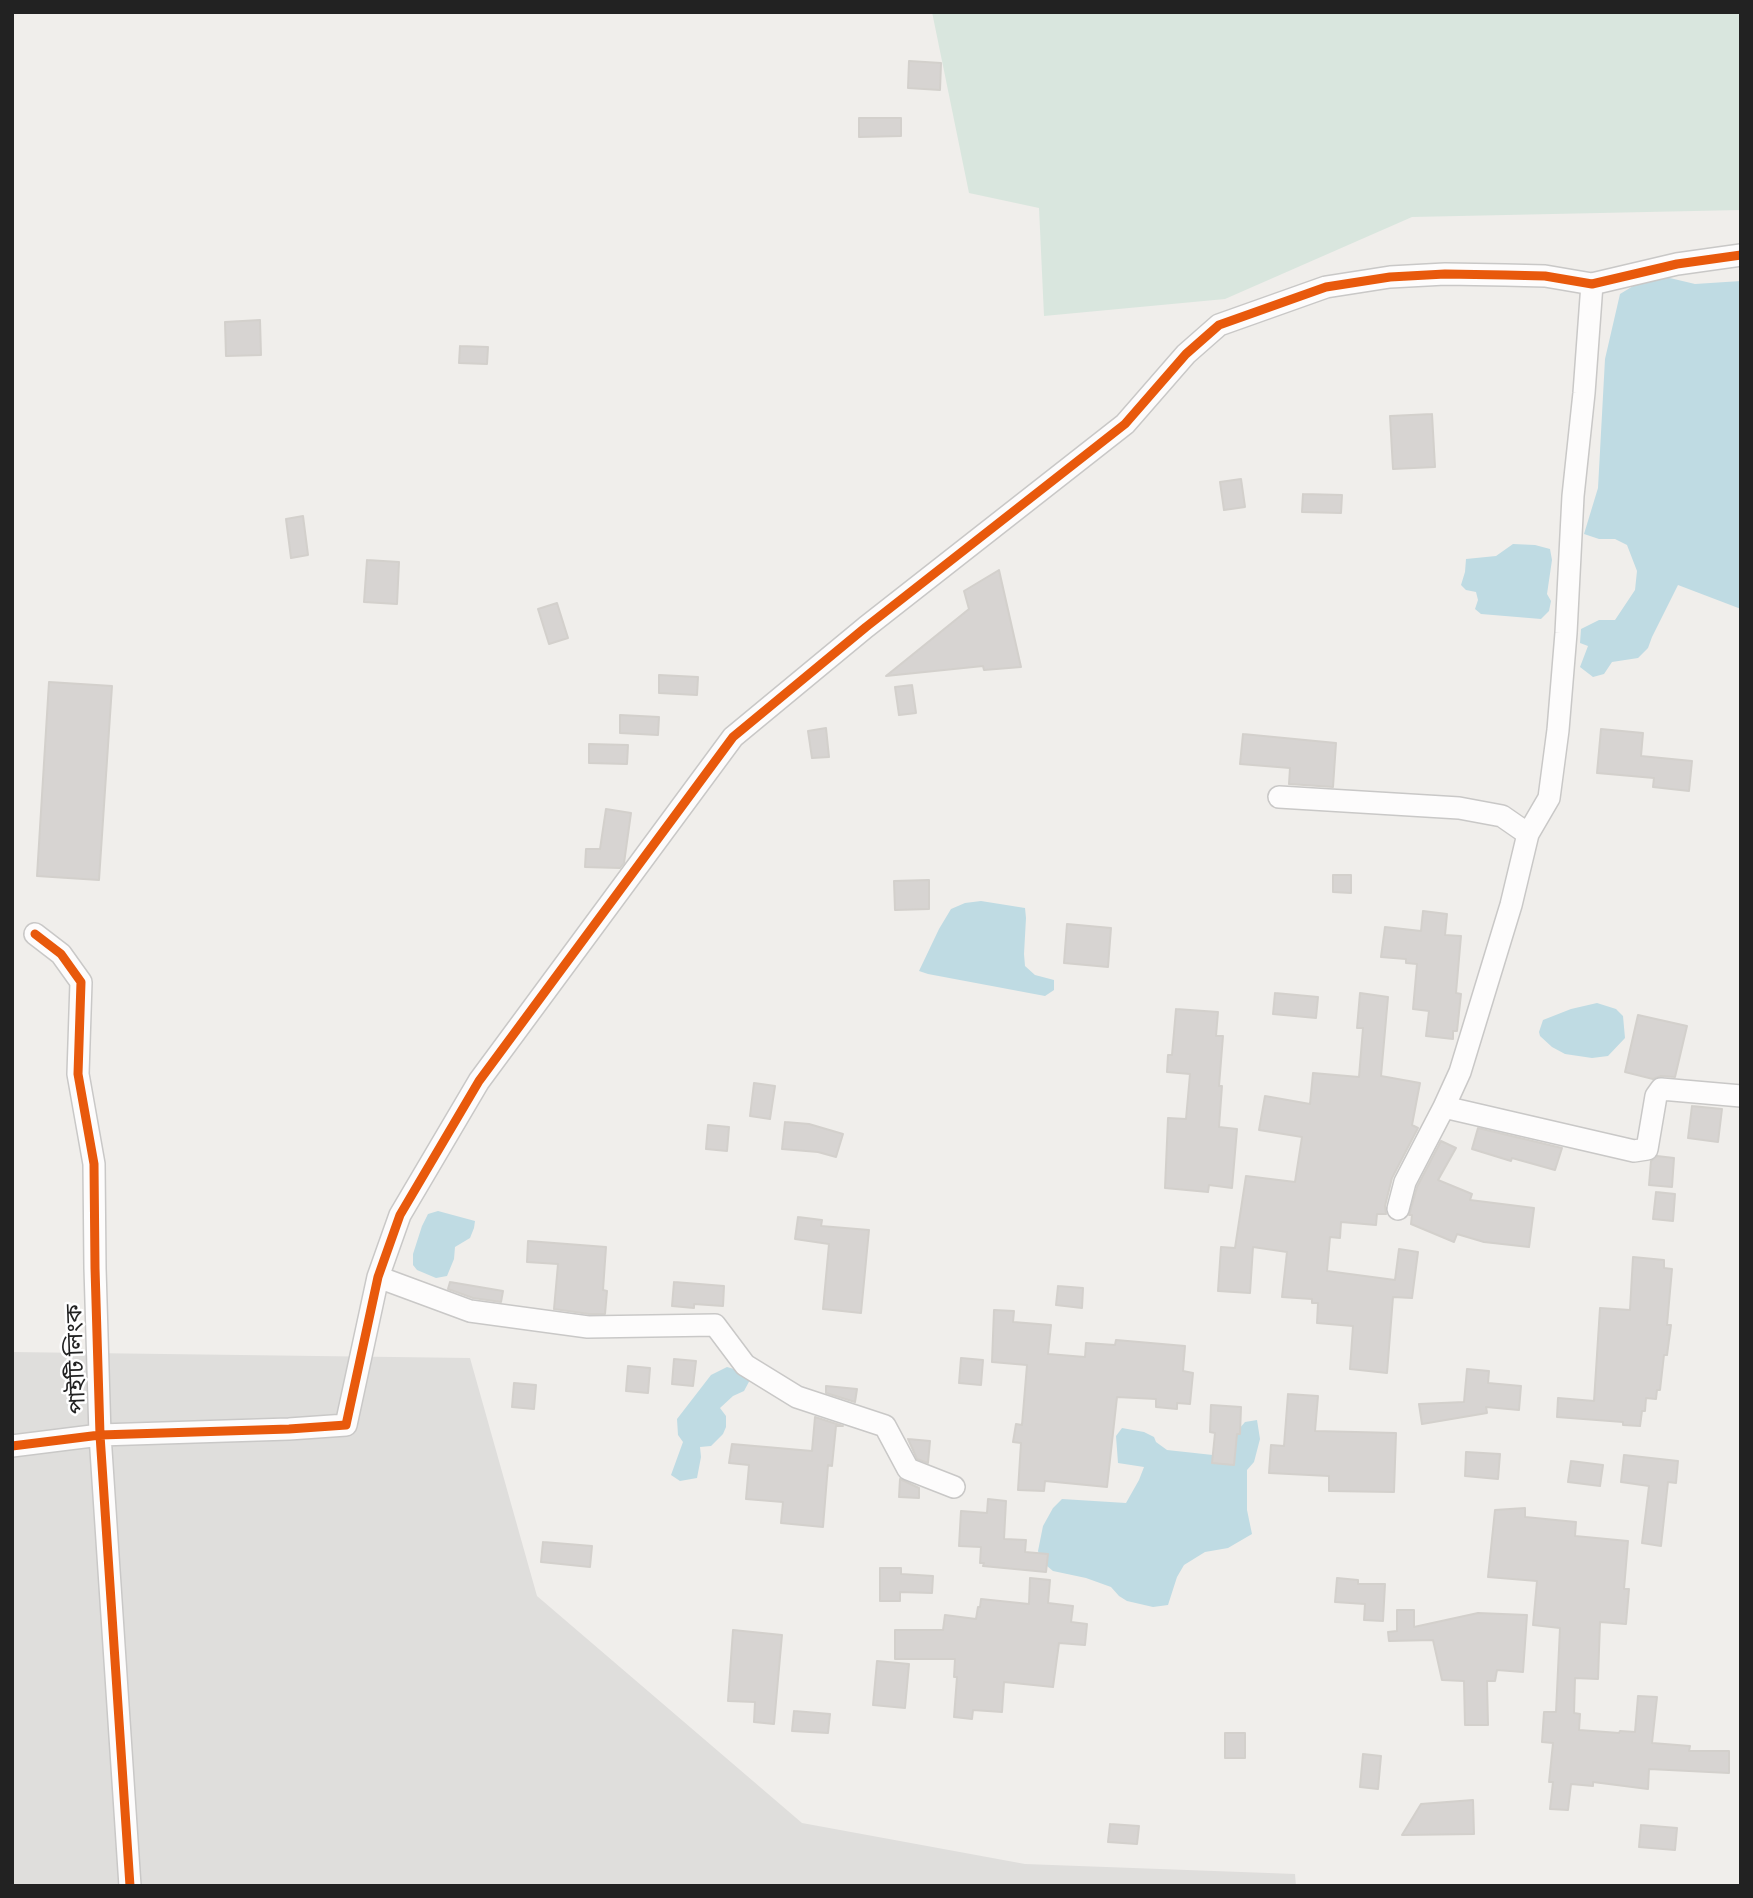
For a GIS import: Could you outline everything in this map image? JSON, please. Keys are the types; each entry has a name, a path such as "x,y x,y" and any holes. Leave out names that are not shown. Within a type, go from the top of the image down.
{"street":[{"path":"12,1446 100,1435 346,1425 378,1278 401,1215 479,1082 733,737 866,627 1125,424 1186,354 1219,325 1326,287 1390,277 1445,274 1545,276 1592,284 1677,264 1741,255"},
{"path":"1398,1209 1405,1182 1460,1072 1511,905 1528,834 1549,798 1558,730 1573,496 1592,284"},
{"path":"1279,797 1459,808 1502,816 1528,834"},
{"name":"পাইটি লিংক","path":"35,934 61,954 81,982 78,1074 94,1164 100,1435 130,1886"},
{"path":"1444,1107 1634,1152 1647,1149 1656,1096 1661,1089 1741,1096"},
{"path":"378,1278 470,1311 589,1327 715,1325 745,1365 797,1397 885,1426 908,1469 954,1487"}],"shaded area":[{"path":"932,12 1741,12 1741,210 1412,217 1225,299 1044,316 1039,208 969,193"},
{"path":"12,1352 470,1358 537,1596 802,1823 1025,1864 1295,1874 1296,1886 12,1886"}],"water":[{"path":"1653,274 1695,284 1741,281 1741,609 1678,585 1648,648 1638,658 1612,662 1604,674 1593,677 1580,667 1588,646 1580,643 1581,629 1599,620 1615,620 1635,590 1637,571 1627,545 1615,539 1599,539 1584,534 1598,488 1605,359 1620,294"},
{"path":"1513,544 1550,549 1552,560 1547,594 1551,601 1549,611 1541,619 1481,614 1475,609 1478,600 1476,592 1466,590 1461,585 1466,559 1496,556"},
{"path":"981,901 1025,908 1025,966 1035,975 1054,980 1054,990 1045,996 919,971 951,909 965,903"},
{"path":"1597,1003 1616,1009 1623,1016 1625,1038 1608,1056 1592,1058 1565,1054 1540,1036 1543,1020"},
{"path":"438,1211 475,1221 470,1238 455,1247 454,1259 447,1276 436,1278 417,1270 413,1265 413,1254 428,1214"},
{"path":"727,1367 741,1371 751,1378 744,1391 733,1396 720,1408 726,1416 726,1427 711,1446 700,1447 697,1478 680,1481 671,1475 683,1442 678,1435 677,1419 711,1375"},
{"path":"1257,1420 1260,1439 1254,1462 1247,1470 1247,1510 1252,1534 1228,1548 1205,1552 1184,1565 1168,1605 1153,1607 1127,1601 1111,1587 1053,1571 1041,1561 1038,1551 1043,1526 1053,1508 1062,1499 1126,1503 1144,1467 1118,1463 1116,1436 1122,1428 1144,1432 1154,1437 1156,1442 1167,1450 1222,1456 1245,1422"}],"building":[{"path":"909,61 941,63 940,90 908,88"},
{"path":"859,118 901,118 901,136 859,137"},
{"path":"260,320 261,355 226,356 225,322"},
{"path":"460,346 488,347 487,364 459,363"},
{"path":"1432,414 1435,467 1393,469 1390,416"},
{"path":"1241,479 1245,507 1224,510 1220,482"},
{"path":"1303,494 1342,495 1341,513 1302,512"},
{"path":"303,516 308,555 291,558 286,519"},
{"path":"367,560 399,562 397,604 364,602"},
{"path":"999,570 1021,667 984,670 983,666 886,676 969,609 964,591"},
{"path":"557,603 568,638 549,644 538,609"},
{"path":"659,675 698,677 697,695 659,693"},
{"path":"49,682 112,686 99,880 37,876"},
{"path":"912,685 916,713 899,715 895,687"},
{"path":"620,715 659,717 658,735 620,733"},
{"path":"826,728 829,757 812,758 808,731"},
{"path":"1601,729 1643,733 1641,756 1692,761 1689,791 1653,787 1654,778 1597,773"},
{"path":"1243,734 1336,743 1333,787 1289,784 1290,768 1240,764"},
{"path":"589,744 628,745 627,764 589,763"},
{"path":"606,809 631,813 624,863 620,868 585,867 586,849 600,849"},
{"path":"1333,875 1351,875 1351,893 1333,892"},
{"path":"929,880 929,909 895,910 894,881"},
{"path":"1423,911 1447,914 1445,935 1461,936 1456,993 1461,994 1457,1031 1453,1031 1453,1039 1426,1036 1429,1011 1413,1009 1417,964 1406,963 1406,959 1381,957 1385,927 1421,931"},
{"path":"1067,924 1111,928 1108,967 1064,963"},
{"path":"1275,993 1318,997 1316,1018 1273,1014"},
{"path":"1360,993 1388,997 1381,1076 1420,1083 1412,1125 1418,1128 1392,1178 1385,1206 1386,1214 1377,1214 1376,1225 1341,1222 1340,1238 1330,1237 1327,1271 1395,1280 1399,1249 1418,1252 1412,1298 1393,1297 1387,1373 1350,1369 1353,1326 1317,1323 1318,1303 1312,1303 1312,1299 1282,1297 1287,1252 1253,1247 1250,1293 1218,1291 1221,1247 1235,1248 1246,1176 1295,1182 1302,1137 1259,1130 1265,1096 1310,1104 1313,1073 1359,1077 1363,1028 1357,1028"},
{"path":"1176,1009 1218,1012 1216,1036 1223,1036 1219,1127 1237,1129 1232,1188 1209,1185 1208,1192 1165,1188 1168,1118 1186,1119 1190,1074 1167,1072 1168,1055 1172,1055"},
{"path":"1638,1015 1687,1026 1675,1077 1661,1076 1653,1079 1625,1072"},
{"path":"754,1083 775,1086 770,1119 750,1116"},
{"path":"1692,1106 1722,1109 1718,1142 1688,1138"},
{"path":"785,1122 809,1124 843,1134 836,1157 818,1152 782,1149"},
{"path":"708,1125 729,1127 727,1151 706,1149"},
{"path":"1478,1128 1562,1148 1555,1170 1472,1149"},
{"path":"1441,1141 1456,1148 1438,1180 1472,1194 1470,1200 1534,1208 1529,1247 1484,1242 1457,1234 1454,1242 1411,1224 1412,1215 1409,1215 1417,1187"},
{"path":"1657,1156 1674,1158 1672,1187 1649,1185 1651,1161"},
{"path":"1656,1192 1675,1194 1673,1221 1653,1219"},
{"path":"798,1217 822,1220 821,1226 869,1230 861,1313 823,1309 829,1244 795,1239"},
{"path":"528,1241 606,1247 603,1290 607,1291 605,1314 554,1309 558,1264 527,1262"},
{"path":"1633,1257 1664,1260 1664,1268 1672,1269 1667,1325 1671,1325 1660,1390 1657,1390 1656,1399 1646,1398 1640,1426 1623,1425 1623,1422 1557,1417 1558,1398 1594,1401 1600,1308 1630,1310"},
{"path":"450,1282 503,1291 501,1302 473,1298 448,1289"},
{"path":"674,1282 724,1286 723,1306 672,1306"},
{"path":"1058,1286 1083,1288 1082,1308 1056,1305"},
{"path":"994,1310 1014,1311 1013,1322 1051,1325 1048,1354 1085,1357 1086,1343 1115,1345 1116,1340 1185,1346 1183,1371 1193,1373 1190,1404 1177,1403 1177,1409 1156,1407 1156,1399 1117,1397 1107,1487 1045,1481 1044,1491 1018,1490 1021,1443 1013,1442 1016,1424 1022,1425 1027,1365 992,1362"},
{"path":"961,1358 983,1360 981,1385 959,1383"},
{"path":"674,1359 696,1361 693,1386 672,1384"},
{"path":"628,1366 650,1368 648,1393 626,1391"},
{"path":"1467,1369 1489,1371 1488,1383 1521,1386 1519,1410 1486,1407 1487,1413 1422,1424 1419,1404 1464,1402"},
{"path":"514,1383 536,1385 534,1409 512,1407"},
{"path":"826,1386 857,1389 855,1402 826,1393"},
{"path":"1288,1394 1318,1396 1315,1431 1396,1433 1394,1492 1329,1491 1329,1476 1269,1473 1271,1445 1284,1446"},
{"path":"1211,1405 1241,1407 1240,1434 1237,1434 1234,1465 1212,1463 1215,1433 1210,1432"},
{"path":"815,1417 843,1426 836,1426 832,1466 828,1465 823,1527 781,1523 783,1502 746,1499 749,1465 729,1463 732,1444 812,1451"},
{"path":"908,1439 930,1441 928,1463 917,1459"},
{"path":"1466,1452 1500,1454 1498,1479 1465,1476"},
{"path":"1624,1455 1678,1461 1676,1483 1668,1482 1661,1546 1642,1543 1649,1486 1621,1482"},
{"path":"1571,1461 1603,1465 1600,1486 1568,1482"},
{"path":"900,1479 919,1488 919,1498 899,1497"},
{"path":"988,1499 1006,1501 1004,1539 1026,1540 1025,1552 1048,1554 1046,1572 983,1566 984,1563 980,1563 981,1547 959,1546 961,1511 987,1513"},
{"path":"1525,1508 1525,1517 1576,1522 1575,1536 1628,1541 1624,1589 1629,1589 1626,1624 1600,1622 1598,1679 1575,1678 1574,1713 1580,1714 1579,1730 1635,1732 1638,1696 1657,1697 1652,1743 1690,1746 1689,1751 1729,1751 1729,1773 1649,1769 1648,1789 1593,1782 1593,1786 1571,1784 1568,1810 1550,1809 1553,1782 1549,1782 1553,1743 1542,1742 1544,1712 1556,1712 1560,1628 1533,1625 1537,1581 1488,1577 1495,1510"},
{"path":"543,1542 592,1546 590,1567 541,1562"},
{"path":"880,1568 901,1568 901,1574 933,1576 932,1593 900,1592 900,1601 880,1601"},
{"path":"1030,1578 1050,1580 1048,1603 1073,1606 1071,1622 1087,1624 1085,1645 1059,1643 1053,1687 1004,1682 1002,1712 973,1710 972,1719 954,1717 957,1677 954,1677 955,1659 895,1659 895,1630 943,1630 945,1615 976,1619 981,1599 1029,1604"},
{"path":"1337,1578 1358,1580 1358,1584 1385,1584 1383,1621 1364,1620 1365,1604 1335,1602"},
{"path":"1397,1610 1414,1610 1414,1627 1478,1613 1527,1615 1523,1672 1497,1670 1495,1681 1487,1681 1488,1725 1465,1725 1464,1681 1442,1680 1433,1640 1389,1641 1388,1632 1397,1631"},
{"path":"733,1630 782,1635 774,1724 754,1722 755,1702 728,1701"},
{"path":"877,1661 909,1664 905,1708 873,1705"},
{"path":"794,1711 830,1714 828,1733 792,1731"},
{"path":"1225,1733 1245,1733 1245,1758 1225,1758"},
{"path":"1363,1754 1381,1756 1378,1789 1360,1787"},
{"path":"1473,1800 1474,1834 1402,1835 1421,1804"},
{"path":"1110,1824 1139,1826 1137,1844 1108,1842"},
{"path":"1641,1825 1677,1828 1675,1850 1639,1847"}],"cycle path":[{"path":"12,1446 100,1435 346,1425 378,1277 400,1215 479,1081 733,737 866,627 1125,424 1186,354 1219,325 1326,287 1390,277 1445,274 1545,276 1592,284 1677,264 1741,255"},
{"path":"35,934 61,954 81,982 78,1074 94,1164 100,1435 130,1886"}]}
